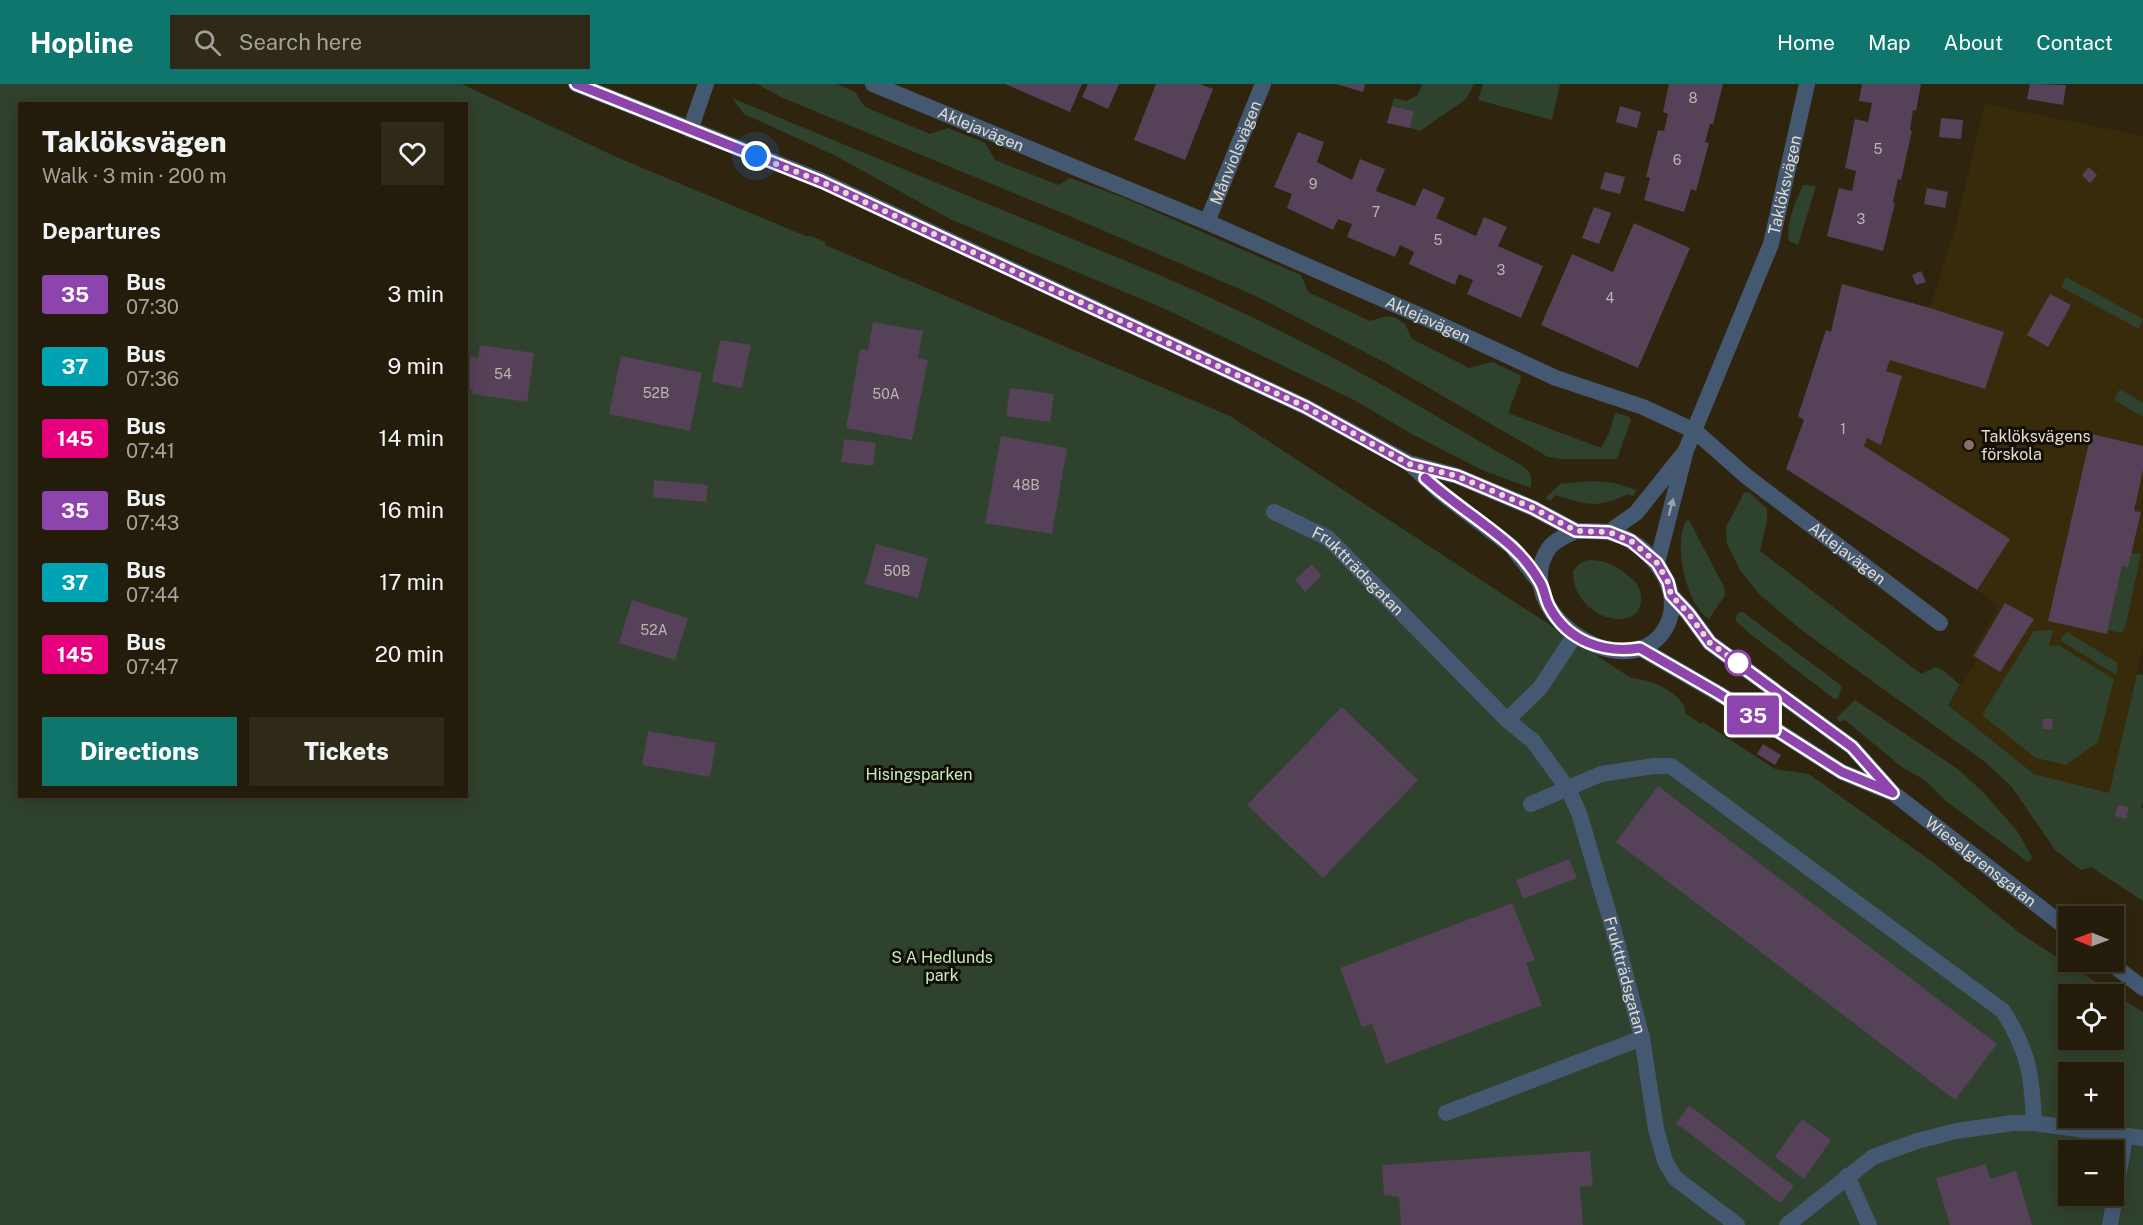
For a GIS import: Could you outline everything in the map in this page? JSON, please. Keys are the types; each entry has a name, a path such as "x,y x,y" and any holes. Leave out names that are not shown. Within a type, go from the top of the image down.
{"street":[{"name":"Wieselgrensgatan","path":"576,84 852,195 1306,407 1409,464 1440,492 1512,547 1541,584 1544,596 1559,621 1575,635 1596,646 1624,651 1640,648 1651,644 1662,633 1670,620 1671,595 1668,582 1657,563 1631,541 1609,532 1576,531 1533,508 1457,476 1409,464"},
{"path":"690,130 706,84"},
{"name":"Aklejavägen","path":"873,84 1207,222 1556,378 1643,407 1695,430 1746,476 1940,623"},
{"name":"Månviolsvägen","path":"1207,222 1263,84"},
{"name":"Taklöksvägen","path":"1657,563 1686,450 1771,244 1807,84"},
{"name":"Taklöksvägen","path":"1609,532 1636,513 1686,450"},
{"name":"Fruktträdsgatan","path":"1274,512 1328,538 1507,720 1533,741 1568,789 1579,813 1615,933 1642,1038 1656,1129 1665,1161 1675,1178 1737,1225"},
{"path":"1541,584 1541,570 1549,548 1558,540 1576,531"},
{"name":"Wieselgrensgatan","path":"1671,595 1688,613 1710,643 1852,747 1893,793 2058,921"},
{"path":"1507,720 1540,688 1575,635"},
{"name":"Wieselgrensgatan","path":"1640,648 1724,697 1842,772 1893,793"},
{"path":"1532,804 1601,774 1654,766 1671,766 2003,1011 2018,1034 2026,1053 2032,1086 2034,1123"},
{"path":"2122,972 2143,988"},
{"path":"1446,1113 1642,1038"},
{"path":"1787,1225 1873,1157 1917,1141 1956,1131 2013,1123 2034,1123 2143,1138"},
{"path":"2110,1225 2125,1137"},
{"path":"1847,1176 1869,1225"}],"shaded area":[{"name":"Taklöksvägens förskola","path":"1985,104 2143,136 2143,646 2109,793 2034,774 1948,705 1977,661 1970,656 1999,607 1977,590 1786,469 1804,421 1798,416 1826,330 1831,331 1842,284 1930,308 1955,229"}],"green space":[{"name":"Hisingsparken","path":"0,84 462,84 614,156 808,237 809,235 825,242 825,245 1230,416 1631,678 1665,688 1680,700 1686,714 1701,724 1703,722 1775,769 1809,774 1934,863 2021,934 2058,958 2058,972 2080,972 2099,984 2058,984 2058,1050 2124,1050 2124,1000 2143,1012 2143,1225 0,1225"},
{"path":"757,84 837,84 855,92 865,107 930,134 948,128 985,143 995,160 1058,185 1070,178 1122,197 1301,275 1308,292 1370,321 1387,316 1396,318 1405,324 1412,339 1469,368 1492,362 1520,375 1521,379 1508,413 1601,448 1610,431 1615,413 1628,416 1631,420 1617,459 1548,457 1384,362 1256,296 783,98"},
{"path":"1422,84 1474,84 1466,99 1420,131 1410,128 1413,111 1392,106 1394,98 1406,101 1418,95"},
{"path":"1483,84 1560,84 1552,120 1478,100"},
{"path":"732,98 1227,305 1380,383 1521,465 1530,475 1531,488 1482,470 1412,434 1354,400 1163,308 952,220 834,155 744,114"},
{"path":"1803,185 1816,186 1798,245 1789,241 1788,234 1792,213"},
{"path":"2066,277 2143,319 2139,329 2061,287"},
{"path":"2120,389 2143,403 2143,417 2114,400"},
{"path":"1592,481 1614,483 1637,490 1633,496 1628,494 1600,504 1584,503 1555,495 1551,501 1545,498 1560,484"},
{"path":"1749,492 1767,509 1767,520 1760,551 1921,674 1935,667 1943,670 1960,685 1948,705 2034,774 2109,793 2137,674 2143,675 2143,803 2141,807 2143,809 2143,901 2091,867 2081,870 2055,850 2012,787 1985,762 1804,632 1760,595 1740,570 1727,544 1726,527 1744,493"},
{"path":"1689,520 1724,587 1725,595 1709,619 1694,601 1684,573 1682,531 1686,521"},
{"path":"2131,553 2141,554 2122,633 2108,630 2122,566 2128,567"},
{"path":"1589,560 1612,565 1635,582 1641,597 1639,609 1632,616 1621,619 1608,617 1595,611 1584,602 1576,588 1573,571 1579,564"},
{"path":"1743,612 1842,686 1838,699 1833,698 1749,633 1736,621 1738,613"},
{"path":"2053,630 2049,646 2058,645 2114,679 2098,742 2066,765 2036,758 1982,715 2034,631"},
{"path":"2067,632 2118,663 2116,675 2060,640"},
{"path":"1855,700 1959,770 1984,793 2017,831 2032,857 2030,861 2028,862 1947,802 1925,780 1903,768 1845,720 1840,722 1836,718"}],"building":[{"path":"1005,84 1082,84 1070,112"},
{"path":"1088,84 1119,84 1108,109 1082,97"},
{"path":"1156,84 1200,84 1213,89 1185,160 1134,140"},
{"path":"1336,84 1365,84 1363,92"},
{"path":"1669,84 1723,84 1713,124 1710,124 1705,142 1709,143 1696,191 1691,189 1684,212 1644,200 1650,178 1646,177 1658,130 1664,131 1668,114 1663,112"},
{"path":"1862,84 1921,84 1916,111 1913,110 1910,130 1912,131 1901,180 1898,179 1893,202 1895,203 1883,251 1827,236 1839,188 1852,191 1856,171 1845,168 1855,119 1868,122 1872,103 1859,101"},
{"path":"2030,84 2066,85 2063,105 2027,99"},
{"path":"1392,106 1414,111 1410,128 1387,123"},
{"path":"1620,106 1641,112 1637,128 1616,122"},
{"path":"1941,118 1963,120 1961,139 1939,137"},
{"path":"1298,132 1324,142 1317,162 1352,180 1360,159 1385,169 1376,191 1415,206 1423,188 1445,198 1436,218 1476,236 1484,217 1507,227 1498,246 1543,266 1521,318 1467,294 1473,280 1459,274 1455,285 1409,264 1414,252 1400,245 1395,257 1347,237 1352,224 1338,219 1333,230 1287,208 1292,194 1274,187"},
{"path":"2089,167 2097,175 2090,183 2082,175"},
{"path":"1605,172 1625,177 1620,194 1600,189"},
{"path":"1927,188 1948,192 1945,208 1924,204"},
{"path":"1594,207 1611,213 1599,244 1582,238"},
{"path":"1634,223 1690,248 1638,368 1541,325 1572,254 1613,272"},
{"path":"1921,271 1926,282 1916,285 1912,275"},
{"path":"1842,284 1930,308 2004,332 1985,389 1890,360 1886,371 1902,376 1881,445 1867,438 1864,446 2010,539 1977,590 1786,469 1804,420 1798,416 1826,330 1831,332"},
{"path":"2050,294 2071,305 2048,347 2027,335"},
{"path":"873,322 923,331 918,358 928,360 912,440 846,428 860,349 868,350"},
{"path":"720,340 751,345 742,388 712,382"},
{"path":"480,345 534,353 527,402 472,394 473,390 468,389 468,356 478,358"},
{"path":"621,356 702,373 690,431 609,414"},
{"path":"1010,388 1054,394 1050,422 1006,416"},
{"path":"2091,434 2143,446 2143,470 2134,511 2141,512 2128,567 2122,566 2107,634 2048,621"},
{"path":"1001,436 1067,448 1052,534 985,523"},
{"path":"844,439 876,443 873,466 841,462"},
{"path":"654,480 708,485 706,502 653,497"},
{"path":"876,544 928,558 918,598 865,584"},
{"path":"1312,564 1322,576 1305,592 1295,580"},
{"path":"632,600 688,618 675,660 619,643"},
{"path":"2005,603 2034,619 2000,672 1974,656"},
{"path":"1342,707 1418,780 1323,878 1247,805"},
{"path":"2043,719 2053,719 2052,729 2042,729"},
{"path":"648,731 716,743 710,777 642,765"},
{"path":"1763,744 1781,755 1775,765 1757,754"},
{"path":"1658,786 1997,1044 1955,1100 1616,842"},
{"path":"2118,805 2129,807 2126,819 2115,816"},
{"path":"1569,859 1577,878 1523,899 1516,880"},
{"path":"1512,903 1535,960 1526,963 1542,1005 1386,1064 1372,1024 1362,1027 1340,968"},
{"path":"1689,1105 1794,1186 1780,1203 1676,1123"},
{"path":"1802,1119 1831,1140 1804,1179 1775,1157"},
{"path":"1590,1151 1593,1186 1580,1187 1583,1225 1401,1225 1399,1197 1384,1195 1382,1165"},
{"path":"1986,1164 1990,1179 2016,1171 2032,1225 1950,1225 1936,1178"}],"bus line":[{"name":"35","path":"576,84 822,182 1306,407 1409,464 1457,476 1533,508 1576,531 1609,532 1631,541 1657,563 1668,582 1671,595 1688,613 1710,643 1852,747 1893,793 1842,772 1689,675 1640,648 1624,651 1610,650 1596,646 1575,635 1559,621 1551,610 1541,584 1512,547 1425,478"}],"place":[{"name":"Taklöksvägens förskola","path":"1969,445"}],"route":[{"path":"756,156 822,182 1306,407 1409,464 1457,476 1533,508 1576,531 1609,532 1631,541 1657,563 1668,582 1671,595 1688,613 1710,643 1738,663"}],"park label":[{"name":"S A Hedlunds park","path":"942,966"}]}
